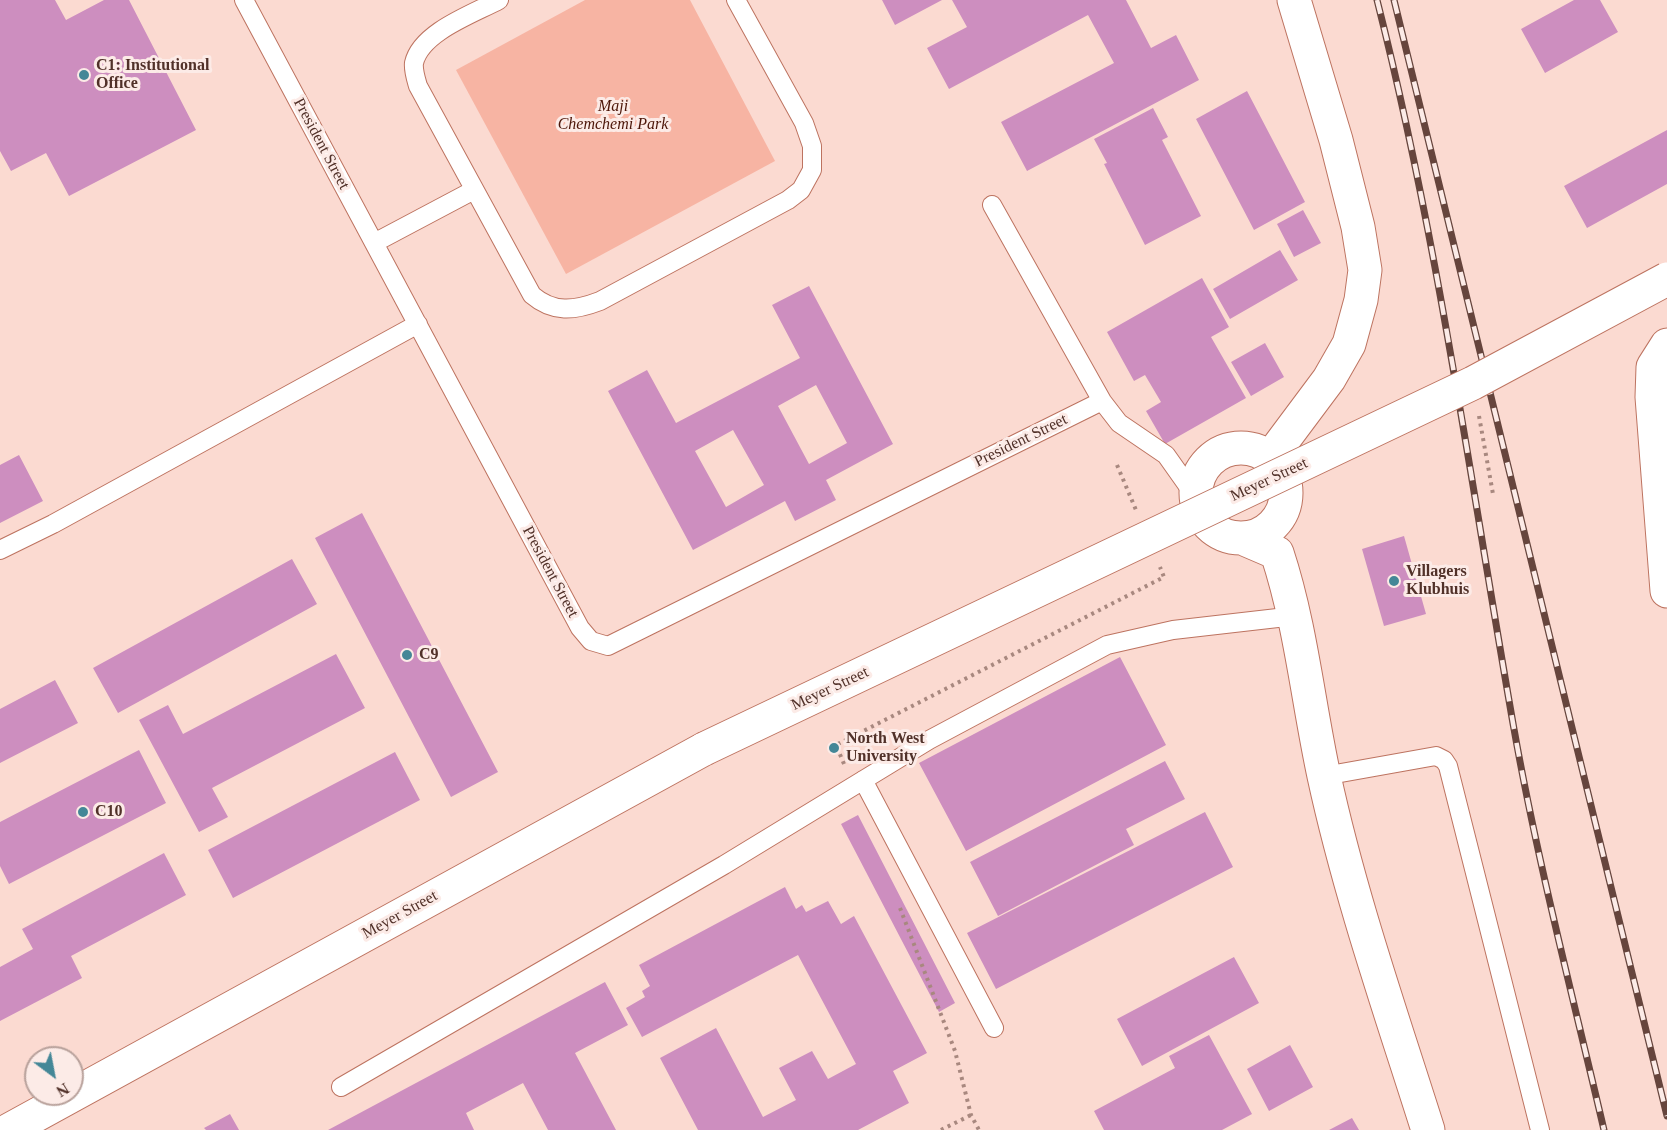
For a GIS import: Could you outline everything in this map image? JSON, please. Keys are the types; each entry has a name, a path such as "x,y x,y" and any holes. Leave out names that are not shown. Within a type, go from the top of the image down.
{"street":[{"path":"1270,458 1329,379 1349,344 1361,300 1365,270 1358,227 1336,140 1294,0"},
{"name":"Meyer Street","path":"9,1130 704,748 1473,382 1667,279"},
{"path":"1666,584 1652,397 1653,367 1667,345"},
{"path":"1242,538 1253,537 1272,526 1284,507 1286,486 1277,466 1270,458 1249,448 1225,450 1206,463 1196,484 1195,496 1198,510 1206,523 1217,532 1242,538 1277,553 1295,616 1324,776 1358,909 1428,1130"}],"lane":[{"name":"President Street","path":"244,0 580,628 591,641 608,646 1102,401"},
{"path":"499,0 432,35 418,50 413,66 418,86 532,295 543,305 561,310 582,308 600,301 788,201 801,190 812,170 812,146 804,123 736,0"},
{"path":"374,243 474,190"},
{"path":"992,205 1102,401 1119,423 1166,455 1195,496"},
{"path":"0,550 53,524 417,324"},
{"path":"341,1087 724,865 929,740 1107,645 1173,630 1295,616"},
{"path":"1324,776 1436,756 1449,766 1540,1130"},
{"path":"863,780 994,1028"}],"path":[{"path":"1473,382 1493,494"},
{"path":"955,1051 971,1115 978,1129"},
{"path":"941,1130 971,1115"}],"green space":[{"name":"Maji Chemchemi Park","path":"585,0 690,0 775,161 566,274 456,70"}],"building":[{"name":"C1: Institutional Office","path":"0,0 55,0 66,20 104,0 129,0 196,130 69,196 46,153 11,171 0,151"},
{"path":"882,0 942,0 895,25"},
{"path":"952,0 1126,0 1151,48 1176,35 1199,80 1027,171 1001,122 1114,63 1088,15 949,89 927,48 967,27"},
{"path":"1574,0 1600,0 1618,32 1545,73 1521,29"},
{"path":"1247,91 1305,202 1254,230 1196,119"},
{"path":"1153,108 1168,137 1162,140 1201,216 1145,245 1104,164 1107,163 1094,139"},
{"path":"1667,130 1667,184 1587,228 1564,186"},
{"path":"1303,210 1321,243 1294,257 1277,224"},
{"path":"1280,250 1298,280 1230,319 1213,289"},
{"path":"1202,278 1229,327 1211,337 1246,398 1165,444 1146,411 1161,402 1145,375 1134,381 1107,332"},
{"path":"809,286 893,444 826,480 836,500 795,521 785,501 693,550 608,391 647,370 676,423 800,358 772,305","holes":["816,385 847,443 809,464 778,406","733,430 764,485 726,507 695,451"]},
{"path":"1265,343 1284,377 1251,396 1231,362"},
{"path":"19,455 43,501 0,523 0,465"},
{"name":"C9","path":"362,513 498,772 451,797 315,538"},
{"name":"Villagers Klubhuis","path":"1404,536 1426,614 1384,626 1362,549"},
{"path":"292,559 317,604 118,713 93,668"},
{"path":"336,654 365,708 212,788 228,817 199,832 139,720 168,705 183,734"},
{"path":"1120,657 1166,745 966,851 919,763"},
{"path":"55,680 78,723 0,763 0,709"},
{"name":"C10","path":"139,750 166,803 9,884 0,866 0,822"},
{"path":"395,752 420,800 233,898 208,850"},
{"path":"1165,761 1185,799 1126,829 1134,845 998,916 970,862"},
{"path":"1205,812 1233,867 996,989 967,933"},
{"path":"858,815 955,1003 939,1012 841,824"},
{"path":"164,853 186,895 71,956 82,978 0,1021 0,967 33,949 22,929"},
{"path":"785,887 796,909 802,905 806,912 828,901 841,924 854,916 927,1053 893,1071 909,1103 858,1130 698,1130 660,1058 716,1028 763,1117 796,1100 779,1068 812,1051 828,1079 856,1064 798,955 642,1037 626,1008 645,997 642,991 650,986 639,965"},
{"path":"1234,957 1259,1003 1142,1066 1117,1019"},
{"path":"605,982 628,1025 575,1053 616,1130 548,1130 523,1083 466,1113 474,1130 328,1130"},
{"path":"1209,1035 1252,1114 1222,1130 1104,1130 1094,1111 1175,1068 1169,1056"},
{"path":"1290,1045 1313,1087 1269,1111 1247,1069"},
{"path":"230,1114 239,1130 206,1130 204,1128"},
{"path":"1352,1118 1359,1130 1329,1130"}],"railway":[{"path":"1377,0 1399,90 1436,272 1523,780 1604,1130"},
{"path":"1394,0 1667,1116"}],"place":[{"name":"C1: Institutional Office","path":"84,75"},
{"name":"Villagers Klubhuis","path":"1394,581"},
{"name":"C9","path":"407,655"},
{"name":"North West University","path":"834,748"},
{"name":"C10","path":"83,812"}]}
